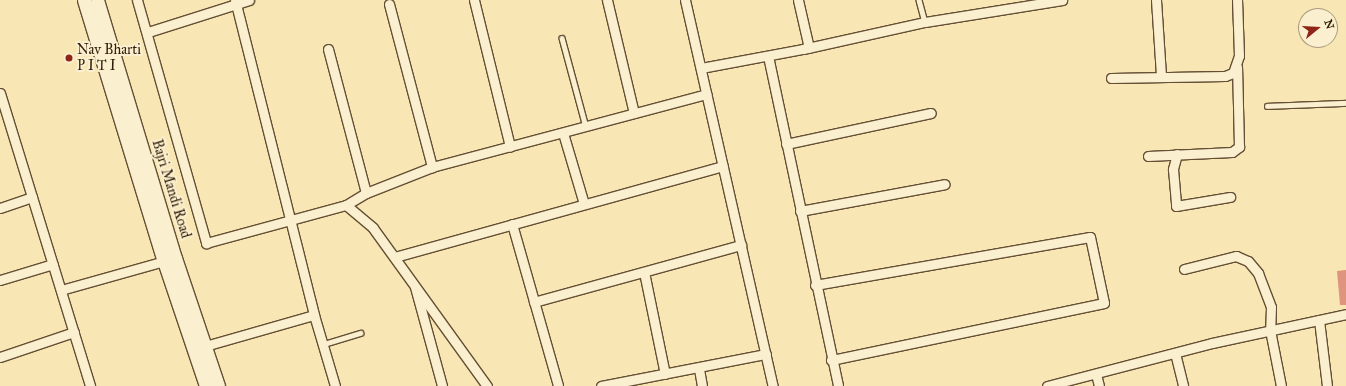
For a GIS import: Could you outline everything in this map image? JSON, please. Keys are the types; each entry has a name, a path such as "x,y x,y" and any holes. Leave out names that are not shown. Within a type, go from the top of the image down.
{"street":[{"path":"84,0 170,259 206,386"},
{"name":"Bajri Mandi Road","path":"96,0 170,259 205,346 218,386"},
{"path":"137,0 148,32 206,243 292,221 346,205 366,193 432,167 510,148 706,94"},
{"path":"148,32 236,2 249,0"},
{"path":"474,0 510,148"},
{"path":"607,0 634,113"},
{"path":"685,0 774,386"},
{"path":"798,0 809,48"},
{"path":"700,68 809,48 925,22 1062,0"},
{"path":"1156,0 1161,76"},
{"path":"1148,156 1232,152 1239,147 1237,0"},
{"path":"236,2 292,221 314,315 324,344 335,386"},
{"path":"389,4 432,167"},
{"path":"328,49 366,193"},
{"path":"768,56 815,286 838,386"},
{"path":"1111,78 1225,76 1233,73 1237,67"},
{"path":"0,93 4,124 32,197 90,386"},
{"path":"786,144 931,113"},
{"path":"563,133 584,204"},
{"path":"1177,154 1173,169 1176,206 1230,197"},
{"path":"395,257 723,166"},
{"path":"800,211 946,184"},
{"path":"0,208 32,197"},
{"path":"346,205 373,228 414,282 487,386"},
{"path":"512,224 558,386"},
{"path":"815,286 1090,237 1104,303 831,360"},
{"path":"534,302 741,245"},
{"path":"1184,269 1236,256 1248,261 1258,273 1266,288 1271,307 1270,330 1281,386"},
{"path":"61,290 170,259"},
{"path":"0,280 53,264"},
{"path":"644,272 665,374"},
{"path":"414,282 442,386"},
{"path":"1047,386 1270,330 1346,314"},
{"path":"205,346 314,315"},
{"path":"1319,320 1327,386"},
{"path":"0,357 74,332"},
{"path":"1175,353 1183,386"},
{"path":"601,386 699,369 766,354"},
{"path":"699,369 702,386"},
{"path":"1096,374 1099,386"}],"lane":[{"path":"920,0 925,22"},
{"path":"562,38 586,127"},
{"path":"1267,106 1346,103"},
{"path":"324,344 360,333"}],"building":[{"path":"1346,270 1346,305 1340,305 1337,271"}],"place":[{"name":"Nav Bharti P I T I","path":"69,58"}]}
